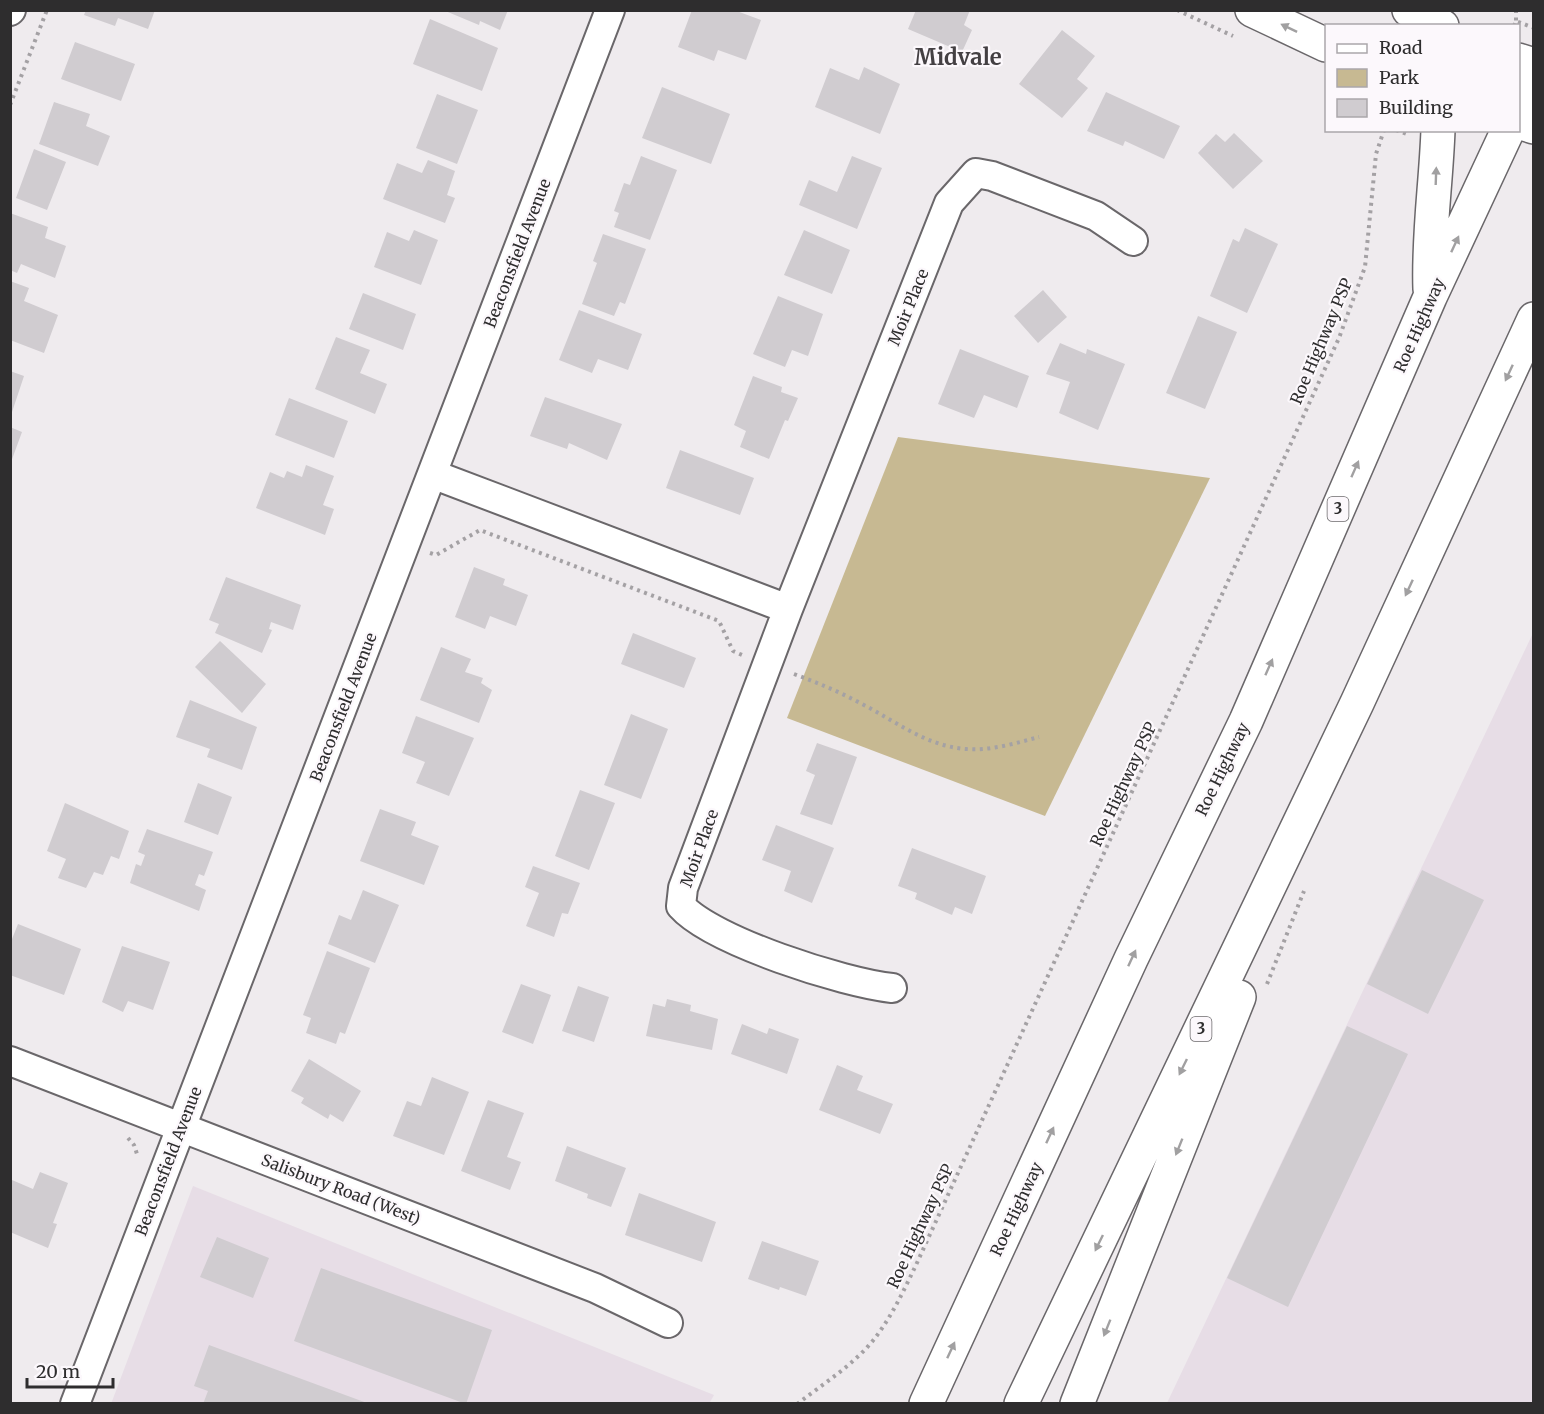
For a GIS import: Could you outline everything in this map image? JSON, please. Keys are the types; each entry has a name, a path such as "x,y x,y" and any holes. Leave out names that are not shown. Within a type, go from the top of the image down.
{"main road":[{"path":"1252,10 1325,45"},
{"path":"1409,10 1438,24"},
{"path":"1520,105 1533,77"},
{"path":"1430,297 1428,239 1436,187 1437,132"},
{"name":"Roe Highway","path":"926,1404 1131,959 1246,721 1430,297 1507,132"},
{"name":"3","path":"1021,1404 1357,703 1533,319"},
{"path":"1077,1404 1357,703"}],"street":[{"name":"Beaconsfield Avenue","path":"75,1404 610,10"},
{"name":"Moir Place","path":"892,988 840,979 721,934 692,918 681,906 683,888 788,609 949,203 965,182 976,173 992,176 1096,216 1133,241"},
{"path":"432,474 788,609"},
{"name":"Salisbury Road (West)","path":"10,1061 596,1288 668,1323"}],"path":[{"path":"10,105 47,10"},
{"path":"1515,23 1516,10"},
{"name":"Roe Highway PSP","path":"797,1404 842,1369 874,1340 892,1314 916,1265 1339,338 1365,267 1376,154 1383,132"},
{"path":"421,550 436,555 480,530 719,621 733,651 830,687 932,743 969,749 999,747 1039,737"},
{"path":"1264,990 1308,880"},
{"path":"124,1134 134,1145 138,1159"}],"shaded area":[{"path":"1533,633 1533,1403 1167,1403"},
{"path":"193,1186 714,1395 709,1404 111,1404"}],"green space":[{"path":"898,437 1210,478 1045,816 787,718"}],"building":[{"path":"86,10 155,10 148,29 118,18 115,26 84,15"},
{"path":"443,10 508,10 500,30 480,21 479,25"},
{"path":"692,10 734,10 761,20 746,60 718,50 714,61 678,47"},
{"path":"916,10 970,10 964,25 972,30 962,52 908,29"},
{"path":"430,19 498,48 482,91 413,64"},
{"path":"1062,30 1095,56 1077,79 1088,88 1062,118 1019,84"},
{"path":"75,42 135,64 121,101 61,79"},
{"path":"864,67 900,84 880,134 815,107 830,68 859,80"},
{"path":"662,87 730,114 711,164 642,138"},
{"path":"1106,92 1180,126 1164,159 1125,141 1123,146 1087,131"},
{"path":"437,94 478,110 457,164 416,148"},
{"path":"54,102 90,114 86,126 110,136 98,166 39,144"},
{"path":"1234,133 1263,161 1233,189 1198,153 1216,134 1225,142"},
{"path":"34,149 66,162 47,210 16,198"},
{"path":"641,156 677,170 650,240 614,227 619,213 614,211 624,183 630,185"},
{"path":"852,156 882,168 857,229 799,205 809,180 837,192"},
{"path":"428,160 455,171 447,195 455,198 445,223 383,199 397,163 422,173"},
{"path":"10,213 48,227 45,238 66,246 55,278 21,264 17,273 10,270"},
{"path":"1245,228 1278,244 1247,313 1210,296 1233,239 1239,242"},
{"path":"414,230 438,240 421,285 374,267 387,232 409,241"},
{"path":"804,230 850,250 832,294 784,275"},
{"path":"603,234 646,249 625,304 620,302 614,316 582,304 597,263 593,261"},
{"path":"10,281 29,288 24,301 58,315 44,353 10,340"},
{"path":"1043,290 1067,317 1038,343 1014,316"},
{"path":"363,293 416,314 403,350 349,329"},
{"path":"778,296 823,314 808,356 792,350 785,367 753,354"},
{"path":"579,310 642,334 628,370 598,359 592,373 559,360"},
{"path":"1198,316 1237,332 1205,409 1166,393"},
{"path":"336,337 370,350 360,373 387,384 375,414 315,389"},
{"path":"1060,343 1086,354 1087,349 1125,364 1098,430 1059,413 1070,382 1046,374"},
{"path":"960,349 1029,376 1017,408 984,395 974,418 938,404"},
{"path":"10,371 24,376 11,415 10,414"},
{"path":"753,376 782,387 781,392 798,398 788,421 785,420 769,459 740,447 746,431 734,425"},
{"path":"545,397 622,424 607,460 569,443 567,449 530,436"},
{"path":"289,398 348,421 334,458 275,435"},
{"path":"10,427 22,432 11,462 10,462"},
{"path":"680,450 754,478 740,515 666,488"},
{"path":"306,465 334,476 323,505 334,509 325,535 256,508 270,472 284,478 287,471 302,477"},
{"path":"474,567 505,579 503,585 528,595 516,626 490,616 485,629 455,617"},
{"path":"226,577 301,605 293,630 271,622 269,629 272,630 262,653 215,633 219,624 209,620"},
{"path":"633,633 696,658 684,688 621,664"},
{"path":"220,641 266,684 242,713 195,667"},
{"path":"441,647 471,659 465,672 483,678 481,683 492,690 479,723 420,700"},
{"path":"190,700 257,727 242,770 207,757 210,749 176,737"},
{"path":"631,714 668,729 641,799 604,785"},
{"path":"416,716 474,738 449,796 416,783 425,762 402,753"},
{"path":"817,743 857,757 832,825 800,814 815,775 806,771"},
{"path":"198,783 232,797 218,835 184,822"},
{"path":"580,790 615,803 589,870 555,856"},
{"path":"65,803 129,831 119,859 111,856 103,875 94,872 86,888 58,878 66,859 47,851"},
{"path":"380,809 416,822 411,835 439,846 424,885 360,861"},
{"path":"776,825 834,848 812,903 784,891 791,871 762,860"},
{"path":"147,829 213,852 204,876 199,874 195,885 206,890 199,911 130,883 136,864 141,866 145,855 138,852"},
{"path":"912,848 986,876 972,914 955,907 952,915 915,899 917,893 898,886"},
{"path":"533,866 580,883 568,914 562,913 554,937 526,926 539,893 525,887"},
{"path":"1422,870 1484,900 1428,1014 1367,984"},
{"path":"363,890 399,905 375,963 328,944 339,915 351,920"},
{"path":"18,924 81,949 64,995 10,975 10,944"},
{"path":"122,946 170,962 153,1010 128,1001 123,1012 102,1002"},
{"path":"327,951 370,968 345,1034 340,1032 336,1044 306,1033 311,1018 303,1015"},
{"path":"521,984 551,995 533,1044 502,1032"},
{"path":"578,986 609,997 594,1042 562,1031"},
{"path":"667,999 691,1005 690,1011 718,1019 712,1050 646,1036 653,1004 665,1007"},
{"path":"742,1024 767,1034 769,1028 799,1039 787,1074 731,1054"},
{"path":"1347,1026 1408,1054 1288,1307 1227,1278"},
{"path":"309,1059 361,1091 343,1122 330,1114 328,1119 301,1103 304,1098 291,1091"},
{"path":"837,1065 863,1076 857,1090 893,1104 880,1134 819,1110"},
{"path":"432,1077 469,1092 444,1155 393,1136 407,1101 421,1106"},
{"path":"488,1100 524,1113 507,1157 521,1162 510,1190 461,1171"},
{"path":"567,1146 626,1168 611,1207 587,1198 588,1194 555,1181"},
{"path":"40,1172 68,1183 53,1223 57,1224 48,1248 10,1232 12,1180 33,1189"},
{"path":"639,1193 716,1222 702,1262 625,1235"},
{"path":"217,1237 269,1258 253,1298 200,1277"},
{"path":"762,1241 819,1261 806,1296 780,1287 779,1290 748,1279"},
{"path":"321,1268 492,1330 466,1404 294,1341"},
{"path":"209,1345 367,1404 203,1404 208,1391 194,1386"}],"district":[{"name":"Midvale","path":"958,57"}]}
